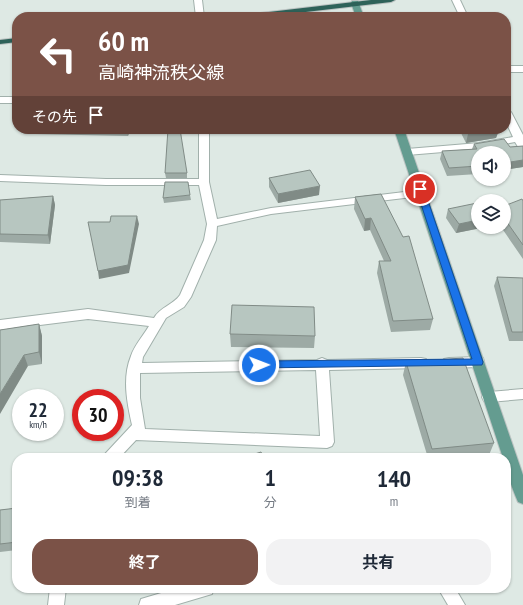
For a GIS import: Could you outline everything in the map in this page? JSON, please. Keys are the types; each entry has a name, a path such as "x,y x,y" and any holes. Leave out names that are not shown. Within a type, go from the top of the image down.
{"highway":[{"path":"283,12 391,0"},
{"path":"0,42 12,41"}],"main road":[{"path":"355,3 358,12"},
{"path":"401,134 508,453"},
{"path":"511,462 523,497"}],"street":[{"path":"198,0 199,12"},
{"path":"456,0 462,12"},
{"path":"511,70 523,69"},
{"path":"0,100 12,100"},
{"path":"407,152 522,142 511,121"},
{"path":"115,453 139,427 132,398 134,368 137,356 162,316 180,304 185,297 210,240 212,224 204,182 204,134"},
{"path":"0,178 106,182 204,182"},
{"path":"212,224 271,211 421,193"},
{"path":"0,325 88,314 158,322"},
{"path":"134,368 322,363 478,362"},
{"path":"132,434 327,442 322,363"},
{"path":"489,397 523,394"},
{"path":"56,605 57,593"},
{"path":"147,605 189,593"},
{"path":"450,593 458,605"}],"building":[{"path":"168,134 181,134 187,173 165,173"},
{"path":"504,139 509,146 475,146 474,144"},
{"path":"523,146 523,160 511,162 511,147"},
{"path":"471,149 471,166 449,168 442,151"},
{"path":"310,170 320,186 278,194 269,178"},
{"path":"165,182 188,182 190,195 163,198"},
{"path":"381,194 403,237 409,236 433,319 393,321 379,261 391,261 371,218 365,219 355,197"},
{"path":"53,196 48,235 0,234 0,200"},
{"path":"522,199 523,201 523,245 511,228 511,203"},
{"path":"471,204 471,221 459,224 448,209"},
{"path":"111,216 137,216 128,265 98,271 88,222 110,222"},
{"path":"497,277 523,278 523,332 512,332"},
{"path":"232,305 314,307 315,336 230,334"},
{"path":"39,324 39,352 24,355 0,394 0,330"},
{"path":"463,358 494,443 432,449 406,362"},
{"path":"12,509 12,543 0,544 0,510"}],"route":[{"path":"259,365 478,362 420,189"}]}
